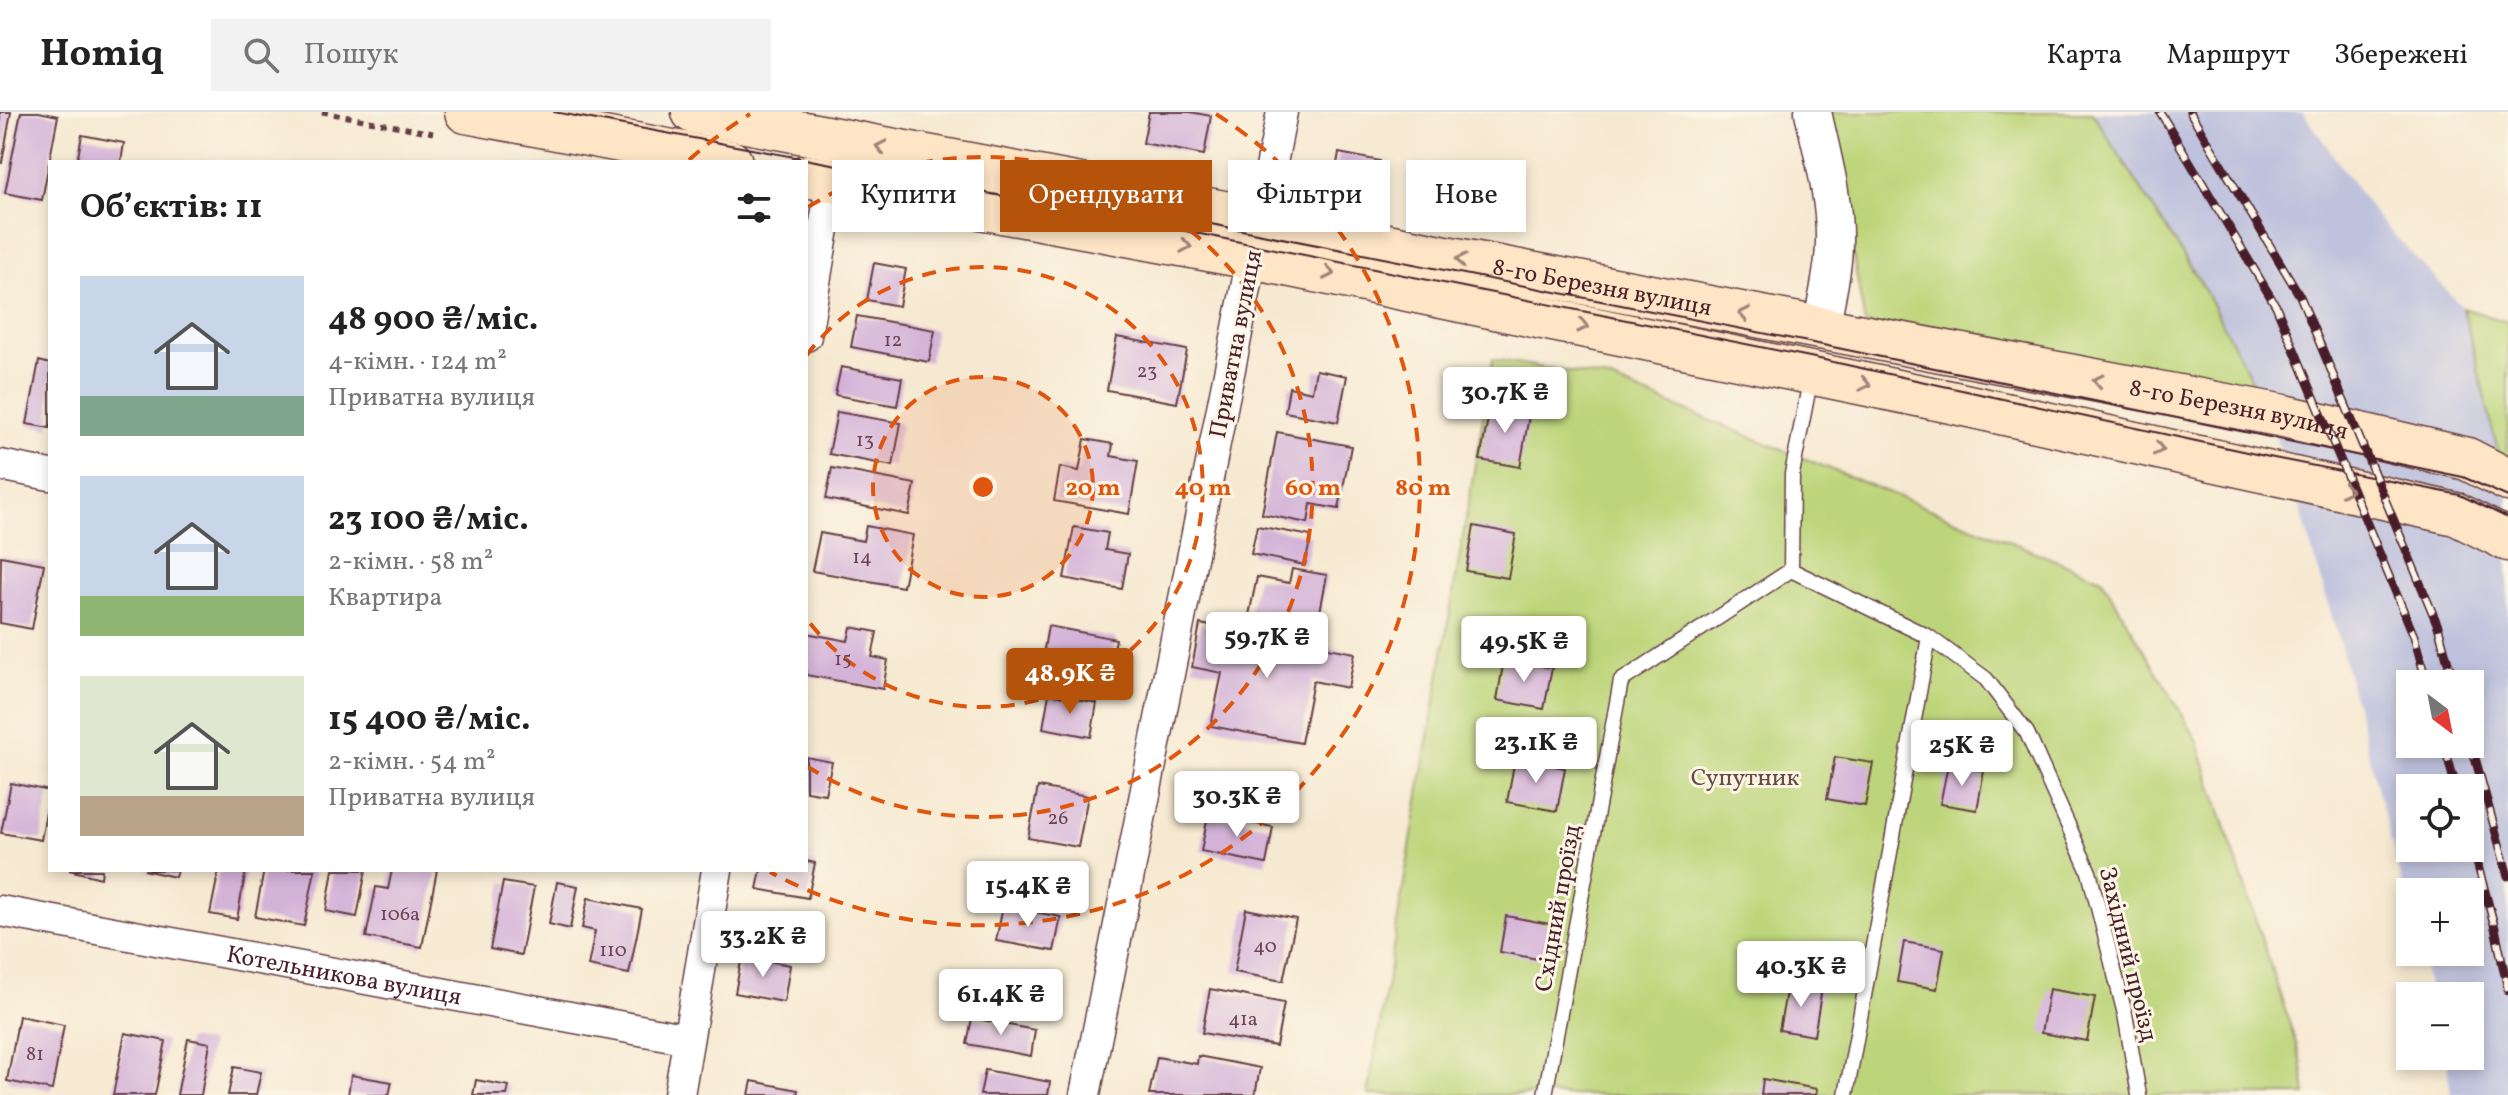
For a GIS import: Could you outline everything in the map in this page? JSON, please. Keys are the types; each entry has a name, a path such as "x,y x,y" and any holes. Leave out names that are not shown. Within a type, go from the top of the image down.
{"main road":[{"path":"466,112 720,160"},
{"name":"8-го Березня вулиця","path":"693,112 841,126 1256,238 1812,373 2456,514 2508,540"},
{"path":"819,179 841,126"},
{"name":"8-го Березня вулиця","path":"819,179 1256,238 1446,257 2284,416 2467,459 2508,480"},
{"path":"1812,373 1821,328"}],"street":[{"name":"Приватна вулиця","path":"1085,1095 1282,112"},
{"path":"1813,112 1833,210 1832,269 1821,328"},
{"path":"808,312 819,179"},
{"path":"0,465 48,475"},
{"path":"679,1095 717,872"},
{"name":"Котельникова вулиця","path":"0,911 688,1039"}],"lane":[{"path":"1791,570 1792,474 1812,373"},
{"name":"Західний проїзд","path":"1791,570 1929,637 1986,679 2027,733 2089,872 2125,1014 2139,1095"},
{"name":"Східний проїзд","path":"1545,1095 1621,681 1791,570"},
{"path":"1846,1095 1929,637"}],"shaded area":[{"path":"2092,112 2303,112 2375,215 2463,308 2508,493 2508,1095 2451,1095 2448,1070 2484,1070 2484,982 2428,982 2424,966 2484,966 2484,878 2401,878 2397,862 2484,862 2484,774 2396,774 2396,860 2342,651 2298,501 2264,403 2202,285"}],"green space":[{"path":"1828,112 2092,112 2202,285 2264,403 1865,324"},
{"path":"2463,308 2508,322 2508,493"},
{"name":"Супутник","path":"1493,359 1608,379 2102,579 2197,740 2301,1059 2306,1095 1368,1095"}],"building":[{"path":"0,112 11,112 2,163 0,162"},
{"path":"21,112 58,116 42,200 5,193"},
{"path":"1149,112 1190,112 1211,116 1204,155 1143,143"},
{"path":"82,135 124,143 121,160 77,160"},
{"path":"1339,153 1375,160 1338,160"},
{"path":"874,263 906,269 899,306 867,300"},
{"path":"857,316 935,330 929,362 851,347"},
{"path":"1117,337 1187,350 1177,403 1107,390"},
{"path":"39,361 48,363 48,428 27,424"},
{"path":"841,367 902,378 897,406 835,395"},
{"path":"1316,370 1347,376 1338,422 1285,412 1289,387 1312,392"},
{"path":"1491,403 1530,410 1520,467 1480,460"},
{"path":"837,412 901,423 893,466 829,454"},
{"path":"1277,432 1351,446 1339,509 1311,504 1308,523 1262,514"},
{"path":"1085,439 1113,444 1111,456 1138,461 1129,514 1054,501 1060,467 1079,471"},
{"path":"832,468 915,484 909,515 826,499"},
{"path":"866,526 913,535 903,587 812,571 820,533 863,541"},
{"path":"1257,526 1311,536 1305,565 1251,554"},
{"path":"1474,526 1516,534 1508,578 1466,571"},
{"path":"1074,527 1108,533 1105,550 1128,554 1122,589 1064,578"},
{"path":"1,556 44,564 32,629 0,623"},
{"path":"1292,569 1327,575 1316,633 1248,620 1257,577 1289,583"},
{"path":"1200,624 1355,653 1348,688 1313,681 1301,743 1211,726 1222,673 1192,667"},
{"path":"1048,626 1116,639 1108,678 1041,666"},
{"path":"851,627 877,632 872,657 888,660 883,689 808,675 808,633 848,641"},
{"path":"1504,659 1552,668 1544,709 1497,700"},
{"path":"1049,694 1097,703 1091,737 1043,728"},
{"path":"808,757 832,762 825,794 808,791"},
{"path":"1835,757 1873,763 1865,806 1827,799"},
{"path":"1515,759 1565,768 1557,811 1507,802"},
{"path":"1948,765 1984,771 1977,810 1940,804"},
{"path":"11,783 48,791 41,840 1,833"},
{"path":"1038,787 1088,796 1078,847 1028,838"},
{"path":"1208,815 1273,827 1266,864 1201,851"},
{"path":"808,861 815,863 808,898 757,889 761,872 808,872"},
{"path":"77,872 102,872 101,878"},
{"path":"153,872 176,872 175,877"},
{"path":"219,872 246,872 237,919 210,914"},
{"path":"264,872 315,872 304,926 255,917"},
{"path":"333,872 366,872 357,917 326,911"},
{"path":"392,872 437,872 422,947 366,937 376,887 388,889"},
{"path":"503,882 534,887 521,955 490,949"},
{"path":"557,882 578,886 570,929 549,924"},
{"path":"588,898 642,909 629,974 588,966 595,931 582,928"},
{"path":"1003,906 1061,917 1054,951 996,941"},
{"path":"1246,909 1296,919 1283,981 1234,972"},
{"path":"1506,916 1550,924 1543,960 1500,952"},
{"path":"1904,942 1944,949 1937,989 1897,982"},
{"path":"742,956 790,965 784,1002 735,993"},
{"path":"1788,982 1822,988 1814,1036 1779,1030"},
{"path":"1210,989 1284,1003 1276,1046 1202,1033"},
{"path":"2049,989 2095,997 2087,1041 2041,1033"},
{"path":"19,1016 64,1025 52,1090 7,1081"},
{"path":"972,1018 1035,1030 1031,1056 967,1044"},
{"path":"125,1033 166,1041 155,1095 113,1095"},
{"path":"188,1039 210,1043 201,1095 177,1095"},
{"path":"1198,1056 1260,1068 1255,1095 1149,1095 1157,1057 1197,1064"},
{"path":"234,1067 261,1072 256,1095 228,1095"},
{"path":"985,1070 1050,1082 1048,1095 980,1095"},
{"path":"351,1075 392,1082 389,1095 348,1095"},
{"path":"1763,1079 1817,1089 1816,1095 1761,1095"},
{"path":"476,1080 509,1086 507,1095 473,1095"},
{"path":"752,1081 798,1090 797,1095 749,1095"}],"tram line":[{"path":"554,112 1141,222 1815,358 2274,458 2460,495 2508,518"},
{"path":"1212,224 1818,344 2463,477 2508,497"}],"railway":[{"path":"2160,112 2276,306 2414,636 2423,670"},
{"path":"2190,112 2300,296 2438,626 2450,670"},
{"path":"2448,758 2452,774"},
{"path":"2475,758 2508,876"},
{"path":"2477,862 2508,990"}]}
